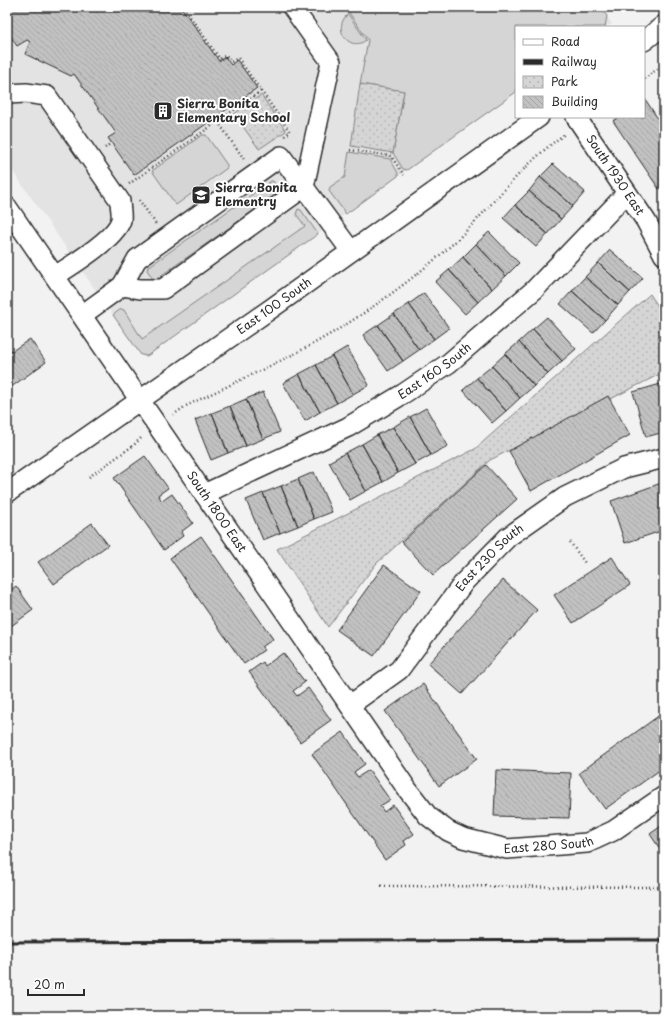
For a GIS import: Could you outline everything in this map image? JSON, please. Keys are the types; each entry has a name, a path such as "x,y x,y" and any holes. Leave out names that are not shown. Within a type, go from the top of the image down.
{"street":[{"path":"122,286 140,289 163,289 304,187 331,62 292,7"},
{"path":"645,40 664,25"},
{"path":"10,88 26,94 47,96 120,201 121,220 114,231 75,264 55,276"},
{"name":"East 100 South","path":"7,493 352,251 538,118"},
{"name":"South 1930 East","path":"577,118 646,221 664,255"},
{"path":"82,315 122,286 137,259 281,156 352,251"},
{"name":"East 160 South","path":"204,494 348,427 403,394 449,363 534,290 627,193"},
{"name":"South 1800 East","path":"7,207 407,789 428,816"},
{"name":"East 230 South","path":"350,705 399,670 465,581 508,537 565,497 624,468 664,458"},
{"name":"East 280 South","path":"428,816 448,831 463,838 507,849 587,843 613,831 664,796"}],"path":[{"path":"184,7 220,59 226,56 230,63 238,58 262,91 290,132 278,141"},
{"path":"7,51 10,88"},
{"path":"645,78 664,64"},
{"path":"128,185 262,91"},
{"path":"218,122 247,163"},
{"path":"170,417 193,403 310,346 384,299 447,249 534,158 558,139"},
{"path":"107,155 102,149 111,143"},
{"path":"350,150 391,156 404,175"},
{"path":"124,179 131,189"},
{"path":"136,195 158,226"},
{"path":"89,478 134,445 144,435"},
{"path":"570,542 585,563"},
{"path":"381,886 664,887"}],"shaded area":[{"name":"Sierra Bonita Elementry","path":"7,7 600,7 612,24 608,26 515,26 515,93 147,356 141,355 7,163"}],"green space":[{"path":"345,7 600,7 607,16 605,26 515,26 515,93 407,170 403,169 393,153 404,91 360,84 368,40"},
{"path":"348,14 366,40 354,44 345,38 341,26 343,20"},
{"path":"360,84 404,91 393,153 351,146"},
{"path":"261,95 286,131 259,149 234,114"},
{"path":"202,135 206,135 227,165 227,168 176,205 152,171"},
{"path":"349,152 390,159 398,173 398,176 346,214 329,191 330,187 345,177"},
{"path":"273,181 279,190 279,193 156,279 153,279 147,270 148,267"},
{"path":"298,209 301,210 318,234 147,356 141,355 113,315 121,309 124,310 142,339 305,226 296,214"},
{"path":"650,294 661,311 663,309 664,311 664,372 490,460 376,564 328,627 277,549 475,449"}],"building":[{"name":"Sierra Bonita Elementary School","path":"7,7 181,7 219,61 225,57 231,65 237,60 257,88 134,175 108,138 116,133 74,74 71,76 25,54 30,42 27,40 17,46 7,31"},
{"path":"645,99 664,128 664,186 659,189 613,121 618,118 645,118"},
{"path":"553,164 585,192 573,206 540,177"},
{"path":"540,177 573,206 561,219 529,191"},
{"path":"529,191 561,219 548,234 515,205"},
{"path":"515,205 548,234 536,247 503,218"},
{"path":"489,232 519,263 506,276 476,244"},
{"path":"476,244 506,276 492,289 463,257"},
{"path":"610,250 643,278 630,292 598,263"},
{"path":"463,257 492,289 478,302 449,270"},
{"path":"598,263 630,292 618,305 585,277"},
{"path":"449,270 478,302 465,314 435,282"},
{"path":"585,277 618,305 605,320 572,291"},
{"path":"572,291 605,320 593,333 560,304"},
{"path":"424,293 449,328 434,339 409,304"},
{"path":"409,304 434,339 419,350 394,314"},
{"path":"394,314 419,350 403,361 378,325"},
{"path":"547,317 576,349 562,361 533,329"},
{"path":"378,325 403,361 388,371 363,335"},
{"path":"533,329 562,361 548,374 519,342"},
{"path":"30,339 46,362 7,390 7,347 8,346 12,351"},
{"path":"519,342 548,374 534,386 505,354"},
{"path":"347,347 369,385 353,394 332,356"},
{"path":"505,354 534,386 520,398 492,366"},
{"path":"332,356 353,394 337,403 316,365"},
{"path":"316,365 337,403 320,412 299,374"},
{"path":"492,366 520,398 506,411 477,378"},
{"path":"299,374 320,412 305,421 283,383"},
{"path":"477,378 506,411 492,423 463,390"},
{"path":"664,383 664,432 646,437 633,392"},
{"path":"263,392 280,432 263,439 246,399"},
{"path":"608,396 630,435 531,491 509,451"},
{"path":"246,399 263,439 246,446 230,406"},
{"path":"230,406 246,446 228,453 212,413"},
{"path":"426,408 448,446 431,455 410,417"},
{"path":"212,413 228,453 211,460 195,420"},
{"path":"410,417 431,455 415,464 393,427"},
{"path":"393,427 415,464 398,473 377,435"},
{"path":"377,435 398,473 383,482 362,444"},
{"path":"362,444 383,482 366,491 345,453"},
{"path":"345,453 366,491 350,500 329,462"},
{"path":"145,456 168,488 158,495 162,501 172,494 193,523 181,532 183,536 164,550 114,478"},
{"path":"486,465 517,499 433,575 402,542"},
{"path":"314,472 332,512 314,519 298,479"},
{"path":"298,479 314,519 298,526 281,486"},
{"path":"664,482 664,530 625,543 611,501"},
{"path":"281,486 298,526 280,533 263,493"},
{"path":"263,493 280,533 263,540 246,500"},
{"path":"92,523 108,545 54,584 38,562"},
{"path":"201,536 273,639 262,647 264,650 244,664 170,558"},
{"path":"612,557 630,585 573,623 554,595"},
{"path":"384,565 421,591 374,656 337,630"},
{"path":"503,580 537,610 462,694 428,664"},
{"path":"16,586 33,610 7,629 7,593"},
{"path":"283,653 305,682 293,691 297,696 308,688 331,720 300,742 249,672 263,662 265,666"},
{"path":"423,684 477,759 439,786 385,711"},
{"path":"664,712 664,767 605,809 579,773"},
{"path":"343,732 365,764 354,772 358,777 369,770 390,800 380,806 384,812 393,805 414,834 404,841 406,845 385,860 312,754"},
{"path":"496,770 571,773 569,818 494,816"},
{"path":"664,824 664,855 650,834"}],"railway":[{"path":"7,942 664,940"}],"place":[{"name":"Sierra Bonita Elementary School","path":"163,111"},
{"name":"Sierra Bonita Elementry","path":"201,195"}]}
